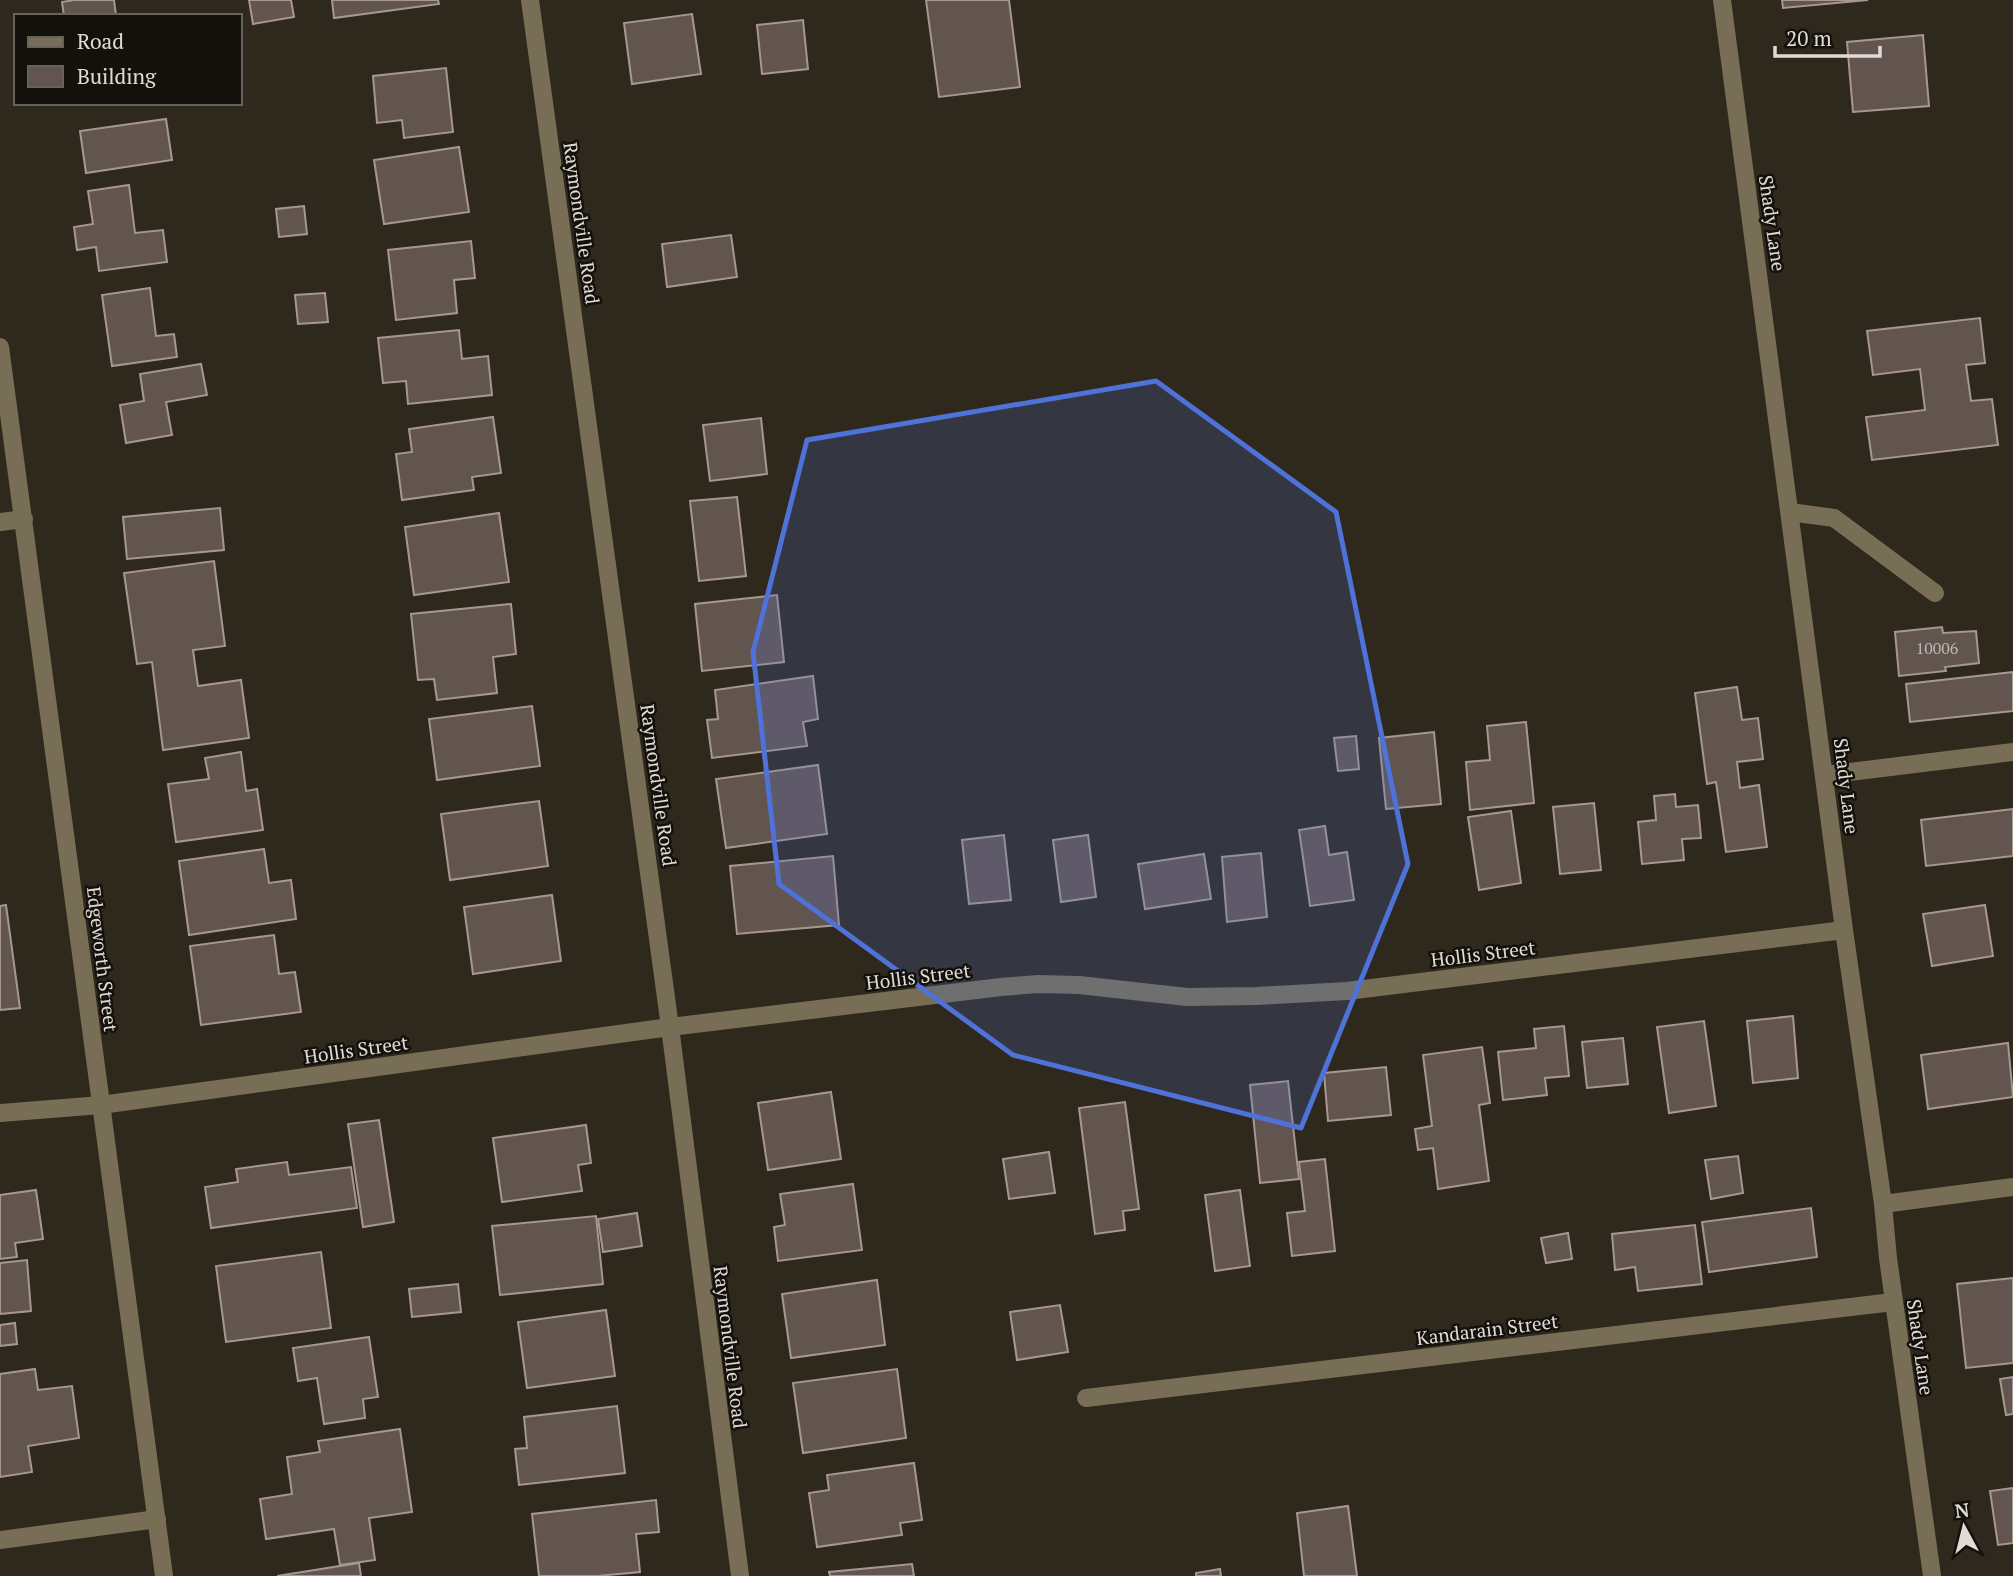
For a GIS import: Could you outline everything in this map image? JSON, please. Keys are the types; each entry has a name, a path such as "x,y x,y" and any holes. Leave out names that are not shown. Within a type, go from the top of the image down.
{"street":[{"name":"Raymondville Road","path":"530,0 670,1027 740,1576"},
{"name":"Shady Lane","path":"1722,0 1844,930 1884,1204 1894,1302 1933,1576"},
{"name":"Edgeworth Street","path":"0,347 164,1576"},
{"path":"1790,512 1834,518 1935,593"},
{"path":"0,522 24,519"},
{"path":"1825,775 2013,752"},
{"name":"Hollis Street","path":"0,1113 100,1105 670,1027 1038,984 1079,985 1186,997 1347,991 1844,930"},
{"path":"1884,1204 2013,1188"},
{"name":"Kandarain Street","path":"1086,1398 1894,1302"},
{"path":"0,1540 157,1519"}],"highlighted area":[{"path":"1156,381 1336,512 1408,864 1301,1128 1013,1055 779,884 753,652 807,440"}],"building":[{"path":"114,0 116,14 64,14 62,2"},
{"path":"249,0 291,0 294,17 253,24"},
{"path":"332,0 438,0 439,4 334,18"},
{"path":"926,0 1009,0 1020,87 939,97"},
{"path":"1782,0 1868,0 1783,8"},
{"path":"692,14 701,74 632,84 624,23"},
{"path":"803,20 808,69 762,74 757,25"},
{"path":"1923,35 1929,106 1853,112 1847,42"},
{"path":"446,68 453,132 404,138 402,120 377,123 373,76"},
{"path":"166,119 172,160 86,173 80,131"},
{"path":"459,147 469,212 384,224 374,160"},
{"path":"129,185 135,233 163,230 167,262 99,271 96,247 77,250 74,227 93,224 88,191"},
{"path":"304,206 307,234 279,237 276,209"},
{"path":"731,235 737,277 667,287 662,244"},
{"path":"471,241 475,278 454,280 457,313 396,320 388,250"},
{"path":"150,288 156,336 174,334 177,357 112,366 102,295"},
{"path":"325,293 328,322 298,324 295,295"},
{"path":"1980,318 1985,363 1966,365 1971,401 1992,399 1998,445 1872,460 1866,417 1925,410 1920,369 1873,375 1867,331"},
{"path":"459,330 462,359 488,356 492,395 408,404 406,381 383,383 378,338"},
{"path":"201,364 207,395 166,402 172,435 126,443 120,405 144,401 140,374"},
{"path":"493,417 501,473 472,477 474,490 402,500 396,454 412,452 409,429"},
{"path":"761,418 767,474 710,481 703,425"},
{"path":"737,497 746,576 699,581 690,501"},
{"path":"220,508 224,550 127,559 123,517"},
{"path":"499,513 509,582 414,595 405,527"},
{"path":"214,561 225,646 193,650 198,686 241,680 249,738 163,750 152,662 137,664 124,573"},
{"path":"777,595 784,662 702,671 695,604"},
{"path":"511,604 516,654 493,657 497,693 437,700 434,679 418,680 411,614"},
{"path":"1942,627 1943,633 1976,631 1979,663 1945,667 1946,671 1899,676 1895,632"},
{"path":"2013,672 2013,711 1910,722 1906,684"},
{"path":"813,676 818,719 803,722 807,746 712,758 707,720 718,719 715,690"},
{"path":"1737,687 1742,720 1758,718 1763,759 1737,762 1740,788 1759,785 1767,847 1726,852 1716,782 1707,784 1695,693"},
{"path":"532,706 540,766 437,780 429,719"},
{"path":"1526,722 1534,803 1470,810 1466,762 1490,760 1487,726"},
{"path":"1434,732 1441,804 1386,809 1379,738"},
{"path":"1356,736 1359,769 1338,771 1334,738"},
{"path":"241,752 246,791 257,789 263,830 176,842 168,784 209,779 205,758"},
{"path":"818,765 827,834 726,848 716,779"},
{"path":"1675,794 1676,807 1698,805 1701,838 1682,839 1684,860 1642,864 1638,822 1656,820 1654,796"},
{"path":"539,801 548,866 450,880 441,814"},
{"path":"1594,803 1601,870 1560,874 1553,807"},
{"path":"2013,809 2013,856 1926,866 1921,820"},
{"path":"1511,811 1521,883 1479,890 1468,817"},
{"path":"1325,826 1329,855 1347,852 1354,900 1310,906 1299,830"},
{"path":"1004,835 1011,900 969,904 962,840"},
{"path":"1088,835 1096,897 1061,902 1053,840"},
{"path":"264,849 269,883 291,880 296,919 189,935 179,861"},
{"path":"1261,853 1267,917 1227,922 1222,857"},
{"path":"1204,854 1211,899 1145,909 1138,864"},
{"path":"833,856 839,925 737,934 730,866"},
{"path":"552,895 561,961 473,974 464,907"},
{"path":"6,905 20,1008 0,1010 0,906"},
{"path":"1985,905 1993,956 1932,966 1923,914"},
{"path":"274,935 279,974 295,972 301,1012 201,1025 190,946"},
{"path":"1793,1016 1798,1078 1753,1083 1747,1021"},
{"path":"1704,1021 1716,1106 1669,1113 1657,1027"},
{"path":"1564,1026 1569,1076 1545,1078 1547,1095 1503,1100 1498,1052 1536,1048 1534,1029"},
{"path":"1623,1038 1628,1084 1587,1088 1582,1042"},
{"path":"2008,1043 2013,1097 1928,1109 1921,1055"},
{"path":"1482,1047 1490,1103 1479,1105 1489,1181 1438,1189 1433,1148 1418,1150 1415,1129 1432,1126 1423,1055"},
{"path":"1386,1067 1391,1115 1328,1121 1324,1073"},
{"path":"1288,1081 1299,1179 1260,1183 1250,1085"},
{"path":"831,1092 841,1159 768,1170 758,1103"},
{"path":"1125,1102 1139,1209 1123,1211 1125,1230 1095,1234 1079,1108"},
{"path":"379,1120 394,1222 363,1227 348,1124"},
{"path":"586,1125 591,1163 578,1165 582,1191 502,1202 493,1138"},
{"path":"1049,1152 1055,1193 1009,1199 1003,1159"},
{"path":"1738,1156 1743,1193 1711,1199 1705,1160"},
{"path":"1325,1159 1335,1251 1292,1256 1287,1213 1305,1211 1299,1162"},
{"path":"287,1162 289,1175 351,1167 357,1208 211,1228 205,1187 238,1182 236,1169"},
{"path":"853,1184 862,1250 778,1261 774,1227 785,1225 780,1194"},
{"path":"36,1190 43,1239 15,1243 17,1257 0,1259 0,1195"},
{"path":"1240,1190 1250,1266 1215,1271 1205,1195"},
{"path":"1811,1208 1817,1257 1709,1272 1702,1222"},
{"path":"637,1213 642,1246 603,1252 598,1219"},
{"path":"596,1216 603,1284 500,1295 492,1226"},
{"path":"1695,1225 1702,1284 1638,1291 1635,1267 1615,1270 1612,1234"},
{"path":"1568,1233 1572,1259 1546,1263 1541,1238"},
{"path":"321,1252 331,1328 226,1342 216,1266"},
{"path":"27,1260 31,1311 0,1314 0,1263"},
{"path":"2013,1278 2013,1363 1966,1368 1957,1284"},
{"path":"877,1280 885,1345 791,1358 782,1294"},
{"path":"458,1284 461,1312 412,1317 409,1289"},
{"path":"1060,1305 1068,1352 1017,1360 1010,1312"},
{"path":"606,1310 615,1376 527,1388 518,1322"},
{"path":"15,1323 17,1344 0,1346 0,1325"},
{"path":"369,1337 378,1397 363,1399 365,1418 324,1424 317,1378 298,1381 293,1348"},
{"path":"35,1369 38,1390 72,1386 79,1438 28,1446 32,1472 0,1477 0,1374"},
{"path":"897,1369 906,1438 803,1453 793,1383"},
{"path":"2013,1377 2013,1414 2006,1415 2000,1379"},
{"path":"617,1406 625,1473 519,1485 515,1449 527,1448 524,1417"},
{"path":"400,1429 412,1512 369,1518 375,1560 340,1565 334,1529 266,1539 260,1499 292,1494 287,1457 320,1452 318,1441"},
{"path":"914,1463 922,1520 900,1523 902,1535 817,1547 809,1493 829,1490 827,1475"},
{"path":"2013,1488 2013,1543 1998,1545 1990,1491"},
{"path":"656,1500 659,1532 636,1534 640,1572 597,1576 539,1576 532,1514"},
{"path":"1348,1506 1357,1576 1304,1576 1297,1513"},
{"path":"359,1563 361,1576 277,1576"},
{"path":"912,1564 914,1576 830,1576 829,1572"},
{"path":"1220,1569 1221,1576 1196,1576 1196,1573"}]}
